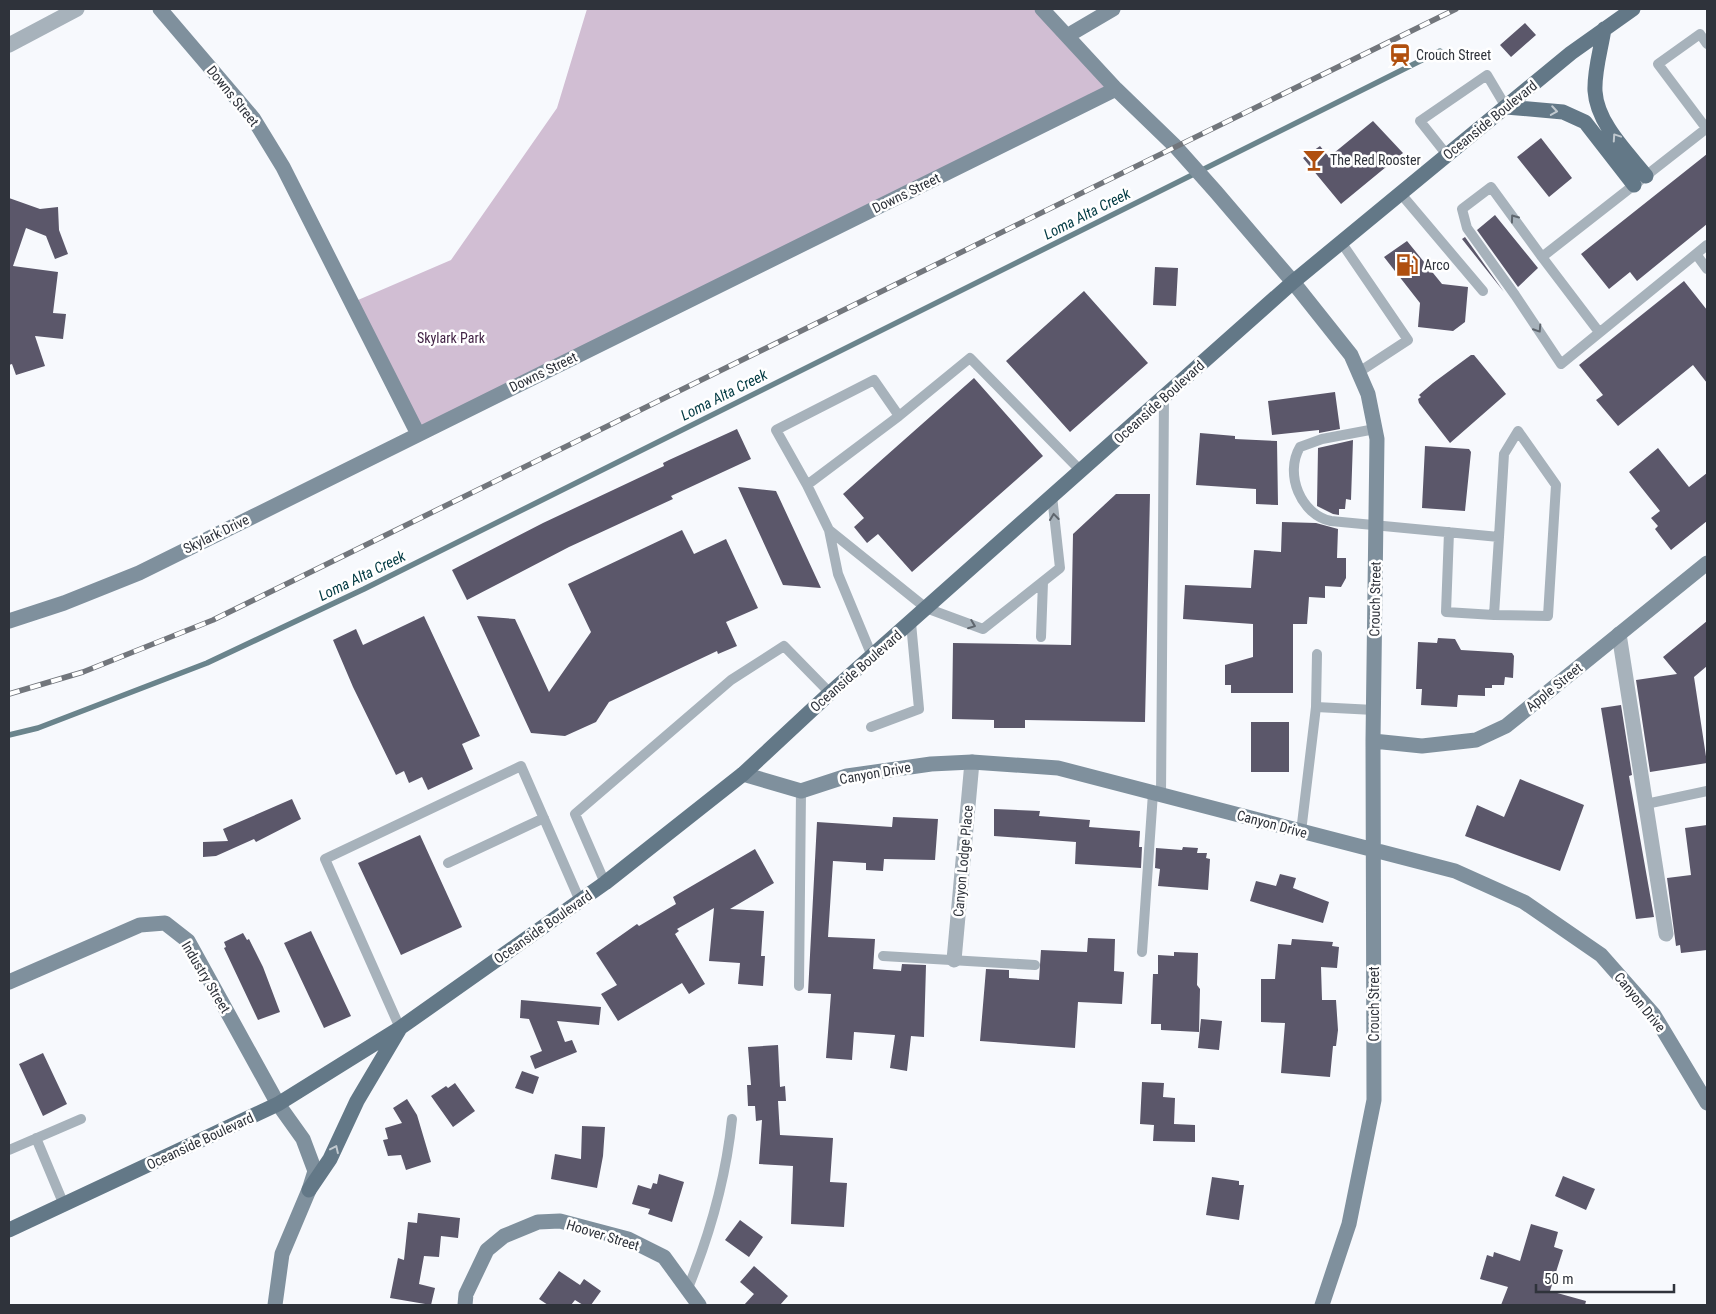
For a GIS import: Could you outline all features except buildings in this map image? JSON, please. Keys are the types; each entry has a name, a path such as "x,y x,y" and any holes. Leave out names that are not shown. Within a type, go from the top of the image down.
{"main road":[{"name":"Oceanside Boulevard","path":"9,1230 278,1104 400,1028 605,883 743,774 830,693 1293,282 1506,107 1604,29 1633,9"},
{"path":"1604,29 1595,89 1598,108 1640,180"},
{"path":"1506,107 1563,112 1585,122 1640,180"},
{"path":"309,1190 330,1159 357,1101 400,1028"}],"street":[{"path":"9,45 77,9"},
{"name":"Downs Street","path":"160,9 253,118 278,159 418,434 1116,89"},
{"name":"Crouch Street","path":"1042,9 1116,89 1189,162 1293,282 1351,355 1368,394 1377,439 1373,741 1374,1100 1349,1224 1322,1305"},
{"path":"1067,36 1113,9"},
{"name":"Skylark Drive","path":"9,621 64,604 139,572 418,434"},
{"name":"Apple Street","path":"1373,741 1422,746 1476,740 1506,726 1707,563"},
{"path":"1619,634 1666,934"},
{"name":"Canyon Drive","path":"801,791 847,776 931,764 972,762 1058,768 1374,851 1455,870 1524,902 1601,955 1654,1015 1707,1103"},
{"name":"Canyon Lodge Place","path":"954,960 972,762"},
{"path":"743,774 801,791"},
{"name":"Industry Street","path":"9,982 140,925 165,923 188,941 278,1104"},
{"path":"275,1305 282,1254 309,1190 314,1170 302,1139 278,1104"},
{"name":"Hoover Street","path":"465,1305 466,1294 487,1250 504,1236 538,1222 560,1222 628,1239 664,1257 699,1305"}],"lane":[{"path":"1542,257 1707,128 1658,64 1700,34 1707,44"},
{"path":"1447,155 1420,121 1487,75 1506,107"},
{"path":"1599,332 1491,187 1462,209 1467,228 1515,294 1560,364 1707,245"},
{"path":"1401,194 1483,291"},
{"path":"1341,242 1408,340 1359,372"},
{"path":"1696,254 1707,269"},
{"path":"807,485 899,416 970,358 1081,471"},
{"path":"872,656 838,574 829,530 807,485 776,430 874,380 899,416"},
{"path":"1142,952 1157,794 1164,397"},
{"path":"1375,429 1322,438 1304,444 1297,453 1294,469 1298,490 1308,508 1316,516 1331,521 1499,537"},
{"path":"1449,532 1446,612 1494,615 1548,616 1556,485 1518,431 1504,454 1494,615"},
{"path":"829,530 926,608 983,629 1060,568 1052,496"},
{"path":"1041,636 1043,582"},
{"path":"871,728 919,709 911,623"},
{"path":"605,883 575,814 731,680 784,646 830,693"},
{"path":"1301,832 1316,707 1317,654"},
{"path":"1316,707 1374,710"},
{"path":"400,1028 325,859 521,766 580,901"},
{"path":"799,986 801,791"},
{"path":"1646,804 1707,791"},
{"path":"448,863 544,818"},
{"path":"883,956 1034,965"},
{"path":"688,1288 708,1240 729,1150 732,1119"},
{"path":"9,1150 81,1120"},
{"path":"36,1138 64,1205"}],"green space":[{"name":"Skylark Park","path":"587,9 1043,9 1116,89 418,435 351,303 451,260 557,108"}],"waterway":[{"name":"Loma Alta Creek","path":"9,735 38,728 207,663 364,589 1440,51"}],"railway":[{"path":"9,694 83,672 213,620 1456,9"}],"place":[{"name":"Crouch Street","path":"1400,55"},
{"name":"The Red Rooster","path":"1314,160"},
{"name":"Arco","path":"1407,265"}]}
